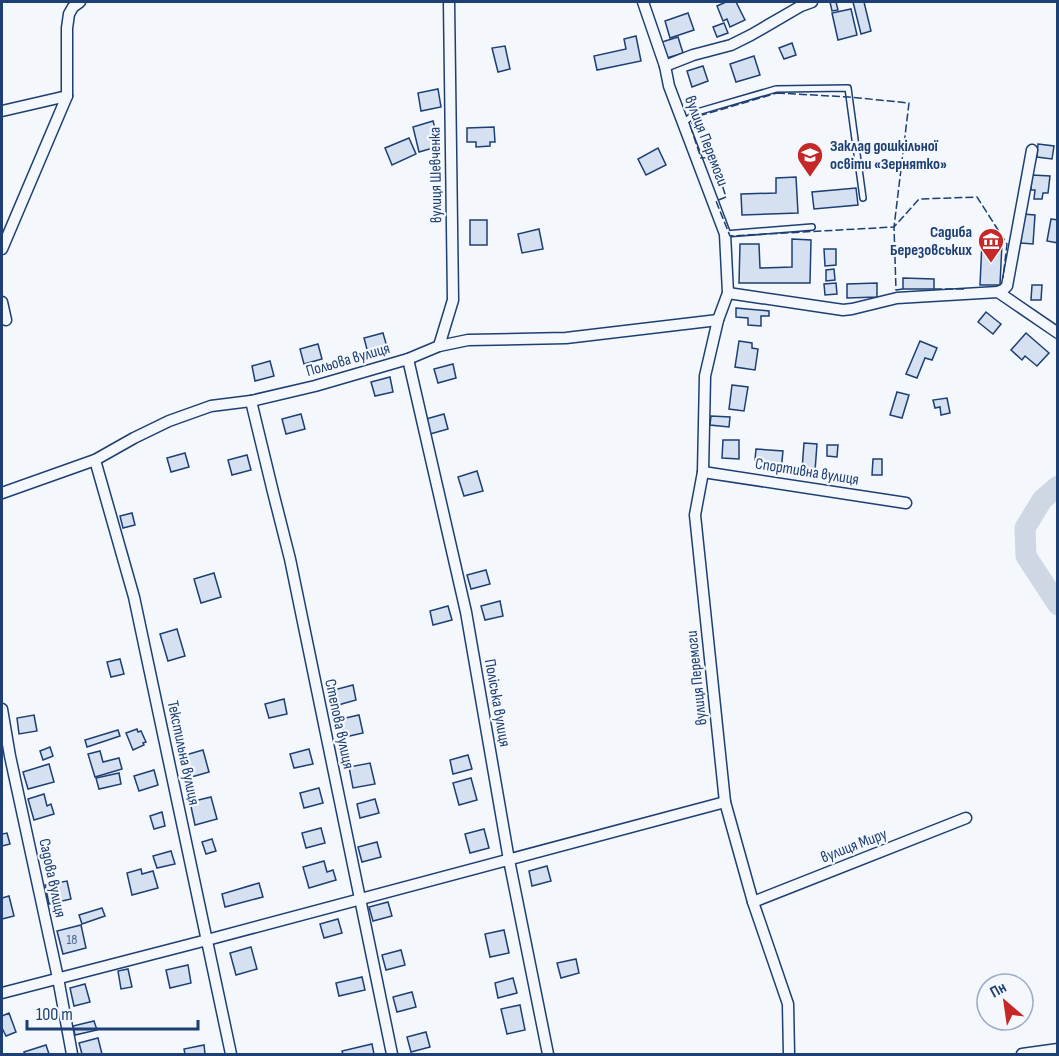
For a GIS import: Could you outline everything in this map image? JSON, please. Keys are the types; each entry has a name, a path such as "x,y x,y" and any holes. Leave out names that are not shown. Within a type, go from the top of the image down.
{"street":[{"path":"2,249 67,96 67,28 69,14 80,2"},
{"name":"вулиця Шевченка","path":"439,346 453,300 449,2"},
{"name":"вулиця Перемоги","path":"643,2 665,66 669,86 725,234 728,293 718,320 705,376 703,472 695,515 725,802 753,902 788,1004 789,1054"},
{"path":"665,66 731,45 812,2"},
{"path":"2,111 67,96"},
{"path":"728,293 852,309 897,298 1003,290 1007,286 1032,150"},
{"path":"998,292 1058,333"},
{"path":"2,302 6,320"},
{"name":"Польова вулиця","path":"2,493 95,460 169,421 211,406 251,401 315,386 408,359 439,346 468,340 566,338 718,320"},
{"name":"Поліська вулиця","path":"408,359 466,612 509,860 548,1054"},
{"name":"Степова вулиця","path":"251,401 290,559 392,1054"},
{"name":"Текстильна вулиця","path":"95,460 134,597 231,1054"},
{"name":"Спортивна вулиця","path":"703,472 906,503"},
{"name":"Садова вулиця","path":"2,709 9,756 58,978 72,1054"},
{"path":"2,993 725,802"},
{"name":"вулиця Миру","path":"753,902 966,818"},
{"path":"1022,1054 1058,1049"}],"lane":[{"path":"683,123 697,112 776,89 848,88 862,198"},
{"path":"725,234 812,227"}],"building":[{"path":"726,2 736,2 745,20 730,27 727,19 723,21 717,6"},
{"path":"830,2 836,2 838,10 832,11"},
{"path":"853,2 864,2 871,31 861,34"},
{"path":"851,9 857,35 838,40 832,13"},
{"path":"688,13 694,30 670,38 665,21"},
{"path":"724,23 728,33 717,37 713,27"},
{"path":"636,36 641,61 597,70 594,56 626,49 624,39"},
{"path":"678,37 683,53 667,58 662,42"},
{"path":"792,43 796,55 784,59 779,48"},
{"path":"505,46 510,69 498,72 492,48"},
{"path":"754,56 760,75 736,82 730,64"},
{"path":"703,66 708,81 692,87 687,71"},
{"path":"438,89 441,107 421,111 418,93"},
{"path":"433,121 440,146 419,152 413,127"},
{"path":"494,127 495,142 490,142 490,146 476,147 476,142 467,142 467,128"},
{"path":"409,138 416,154 392,165 385,148"},
{"path":"1038,144 1054,146 1052,159 1037,157"},
{"path":"658,148 666,165 646,175 638,159"},
{"path":"1032,175 1050,176 1048,193 1043,193 1042,199 1034,199 1035,190 1031,190"},
{"path":"796,177 798,213 742,215 741,194 776,193 776,178"},
{"path":"856,188 858,205 814,209 812,192"},
{"path":"1023,214 1035,215 1033,244 1021,243"},
{"path":"1051,219 1058,220 1058,243 1047,241"},
{"path":"470,220 487,220 487,245 470,245"},
{"path":"539,229 543,249 522,253 518,234"},
{"path":"792,239 811,240 810,283 739,283 740,244 759,244 760,268 792,267"},
{"name":"Садиба Березовських","path":"982,242 1002,243 1000,285 980,285"},
{"path":"824,249 836,249 836,265 825,266"},
{"path":"834,269 835,280 826,281 826,270"},
{"path":"903,278 934,279 934,289 903,289"},
{"path":"836,283 837,294 825,295 824,284"},
{"path":"877,283 877,297 847,298 847,284"},
{"path":"1032,285 1042,285 1041,300 1031,300"},
{"path":"736,308 769,311 769,316 761,316 761,326 748,325 748,318 736,317"},
{"path":"986,312 1001,324 993,334 978,322"},
{"path":"383,333 387,347 368,353 364,338"},
{"path":"1026,333 1049,353 1037,366 1025,356 1022,360 1011,350"},
{"path":"739,341 752,343 752,348 758,349 755,370 735,367"},
{"path":"920,341 937,348 932,360 925,358 917,378 906,374"},
{"path":"318,344 322,359 304,364 300,349"},
{"path":"270,361 274,376 255,381 252,366"},
{"path":"453,364 456,378 438,383 434,369"},
{"path":"390,377 393,392 375,396 371,382"},
{"path":"732,385 748,387 744,411 729,409"},
{"path":"897,392 909,395 902,418 890,415"},
{"path":"947,398 950,413 941,415 940,407 935,408 933,400"},
{"path":"301,414 305,429 286,434 282,419"},
{"path":"444,414 448,429 430,434 426,419"},
{"path":"711,416 730,417 729,427 710,425"},
{"path":"723,440 739,440 739,459 722,458"},
{"path":"804,443 817,444 815,471 802,470"},
{"path":"827,445 838,445 837,457 827,456"},
{"path":"756,449 783,451 781,471 765,470 766,461 755,460"},
{"path":"185,453 189,467 171,472 167,458"},
{"path":"247,455 251,470 232,475 228,460"},
{"path":"873,459 882,459 882,475 872,475"},
{"path":"477,471 483,491 464,496 458,477"},
{"path":"132,513 135,525 123,528 120,516"},
{"path":"486,570 490,584 471,589 467,575"},
{"path":"214,573 221,597 201,603 194,579"},
{"path":"500,601 503,616 485,620 481,606"},
{"path":"448,606 452,620 433,625 430,611"},
{"path":"177,629 185,656 168,661 160,634"},
{"path":"120,659 124,674 111,677 107,662"},
{"path":"353,685 356,700 338,705 334,690"},
{"path":"284,699 287,714 269,718 265,704"},
{"path":"34,715 37,731 19,734 17,718"},
{"path":"359,715 363,733 345,737 341,719"},
{"path":"137,729 138,732 141,731 146,742 133,750 126,733"},
{"path":"118,730 120,736 87,747 85,740"},
{"path":"50,747 53,756 43,760 40,751"},
{"path":"309,749 313,764 294,768 290,754"},
{"path":"203,750 209,772 188,778 182,756"},
{"path":"100,751 103,762 119,758 122,769 95,777 88,754"},
{"path":"468,755 472,769 453,774 450,760"},
{"path":"370,763 375,784 353,788 349,767"},
{"path":"49,764 54,782 28,789 23,772"},
{"path":"154,770 158,785 139,791 134,776"},
{"path":"119,773 121,784 99,789 96,778"},
{"path":"471,778 477,800 459,805 453,783"},
{"path":"319,788 323,803 304,808 300,793"},
{"path":"44,794 47,806 51,804 54,814 34,820 28,799"},
{"path":"211,797 217,819 195,825 190,802"},
{"path":"375,799 379,813 360,818 357,804"},
{"path":"162,812 165,826 154,829 150,816"},
{"path":"321,828 325,843 306,848 302,833"},
{"path":"484,829 489,848 470,853 465,834"},
{"path":"7,833 10,844 2,846 2,834"},
{"path":"212,839 216,851 206,854 202,842"},
{"path":"377,842 381,857 362,862 358,847"},
{"path":"171,851 175,864 157,868 153,856"},
{"path":"324,861 327,872 333,870 336,880 309,888 303,867"},
{"path":"547,866 551,881 532,886 529,871"},
{"path":"141,869 142,874 153,871 158,888 132,895 127,873"},
{"path":"67,881 71,899 49,904 45,885"},
{"path":"259,883 263,897 225,907 222,894"},
{"path":"9,896 14,916 2,919 2,898"},
{"path":"388,902 392,916 373,921 369,907"},
{"path":"102,908 105,916 82,924 79,915"},
{"path":"338,919 342,933 324,938 320,924"},
{"path":"81,925 86,948 63,954 57,931"},
{"path":"504,930 509,953 490,957 485,934"},
{"path":"251,947 257,969 236,975 230,953"},
{"path":"401,950 405,965 386,970 382,955"},
{"path":"576,959 579,973 561,978 557,963"},
{"path":"188,965 191,983 170,988 166,970"},
{"path":"128,969 132,987 121,989 118,971"},
{"path":"362,977 365,990 339,996 336,983"},
{"path":"513,978 517,993 498,998 495,983"},
{"path":"85,984 90,1002 74,1006 70,988"},
{"path":"412,992 416,1007 397,1012 393,997"},
{"path":"520,1005 525,1030 507,1034 501,1009"},
{"path":"9,1013 16,1032 6,1036 2,1031 2,1016"},
{"path":"94,1021 97,1030 75,1035 73,1026"},
{"path":"426,1032 430,1047 411,1052 407,1037"},
{"path":"98,1038 102,1054 82,1054 79,1043"},
{"path":"372,1044 374,1054 343,1054 342,1051"},
{"path":"46,1045 49,1054 25,1054 24,1052"},
{"path":"204,1045 205,1054 185,1054 184,1049"}],"waterway":[{"path":"1058,486 1042,500 1025,528 1026,556 1058,605"}],"fence":[{"path":"777,93 909,103 894,227 730,236 716,201 726,197 713,157 701,158 690,125 699,116 777,93"},
{"path":"903,289 896,290 894,227 919,199 977,197 1007,244 1003,278"},
{"path":"934,289 966,289"}],"place":[{"name":"Заклад дошкільної освіти «Зернятко»","path":"810,178"},
{"name":"Садиба Березовських","path":"991,264"}]}
